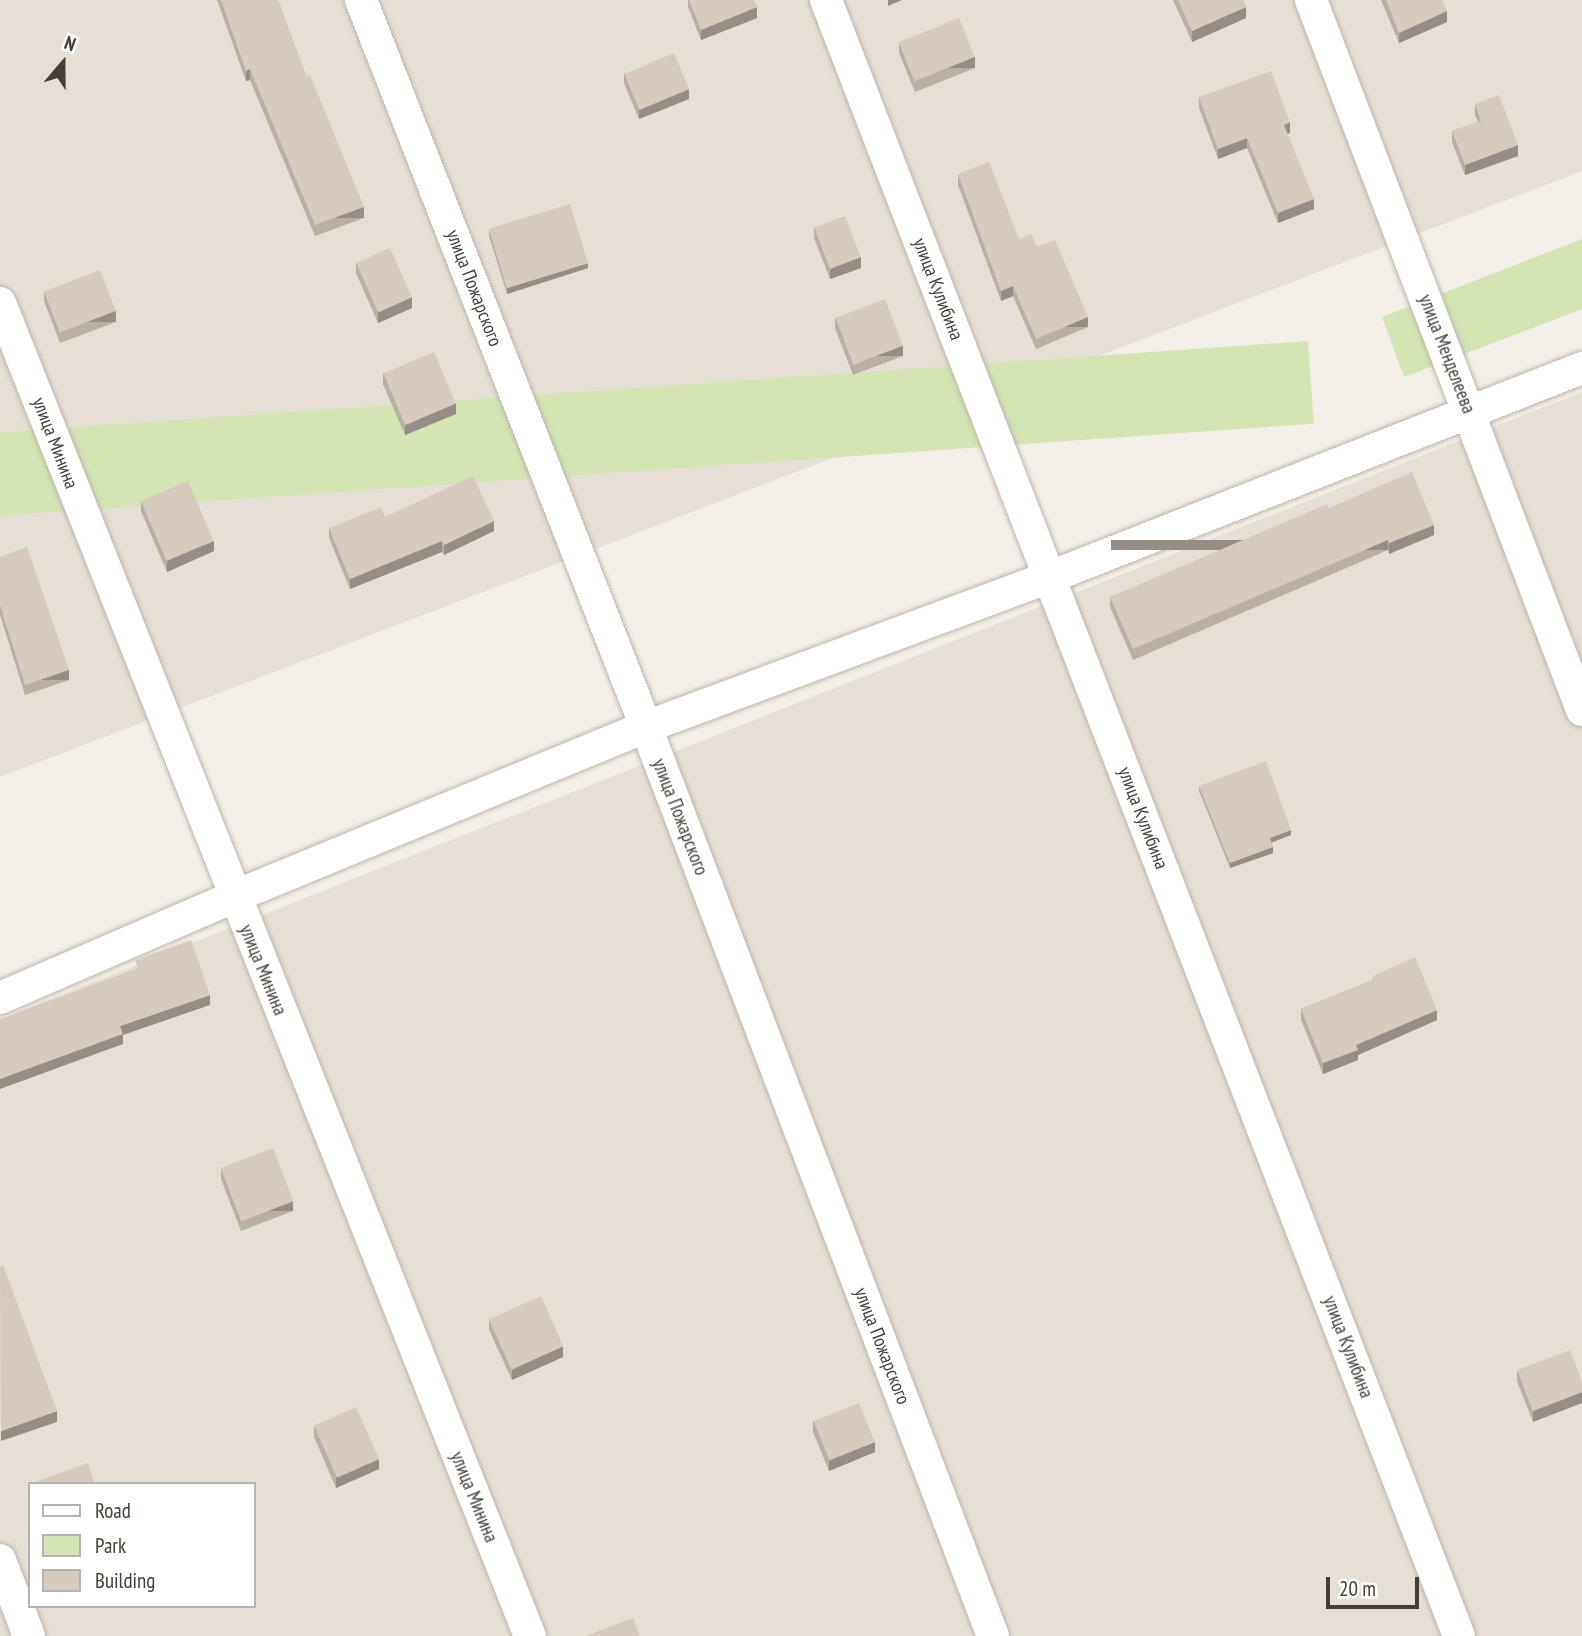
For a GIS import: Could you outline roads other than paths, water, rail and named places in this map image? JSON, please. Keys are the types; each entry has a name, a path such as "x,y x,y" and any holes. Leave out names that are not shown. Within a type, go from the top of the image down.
{"street":[{"name":"улица Пожарского","path":"361,0 646,727 993,1636"},
{"name":"улица Кулибина","path":"826,0 1460,1636"},
{"name":"улица Менделеева","path":"1311,0 1582,710"},
{"name":"улица Минина","path":"0,303 233,897 530,1636"},
{"path":"0,998 233,897 646,727 1050,577 1582,368"},
{"path":"0,1560 29,1636"}]}
